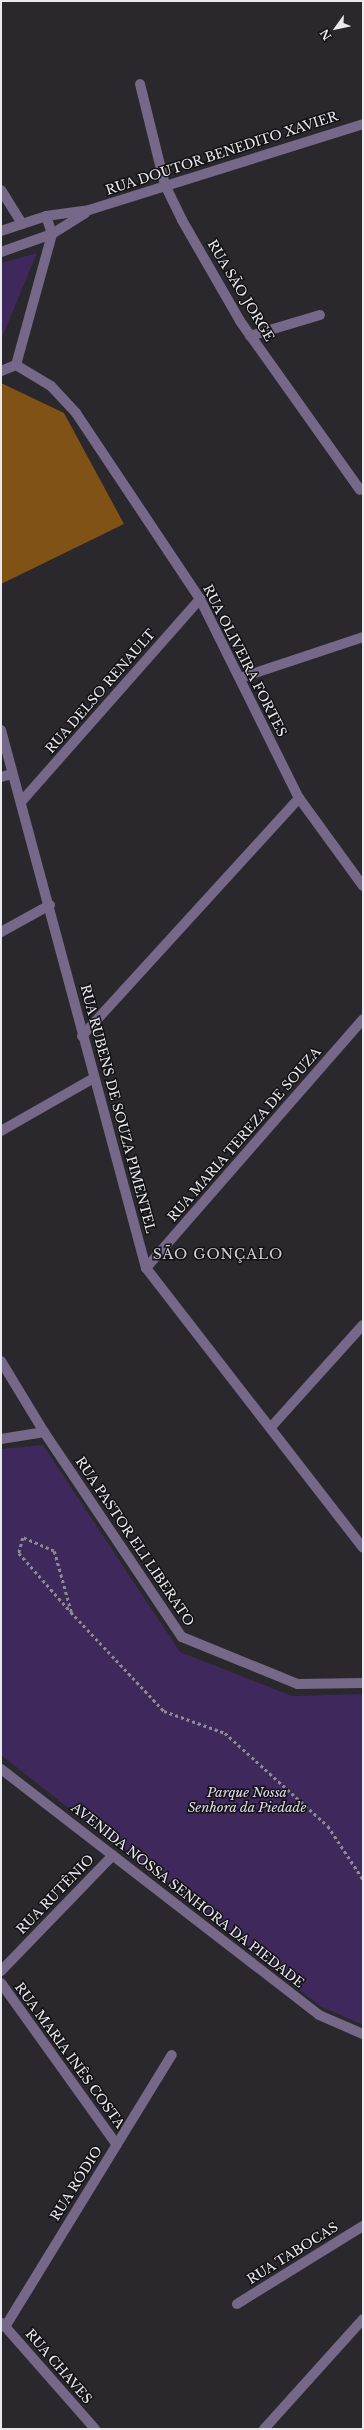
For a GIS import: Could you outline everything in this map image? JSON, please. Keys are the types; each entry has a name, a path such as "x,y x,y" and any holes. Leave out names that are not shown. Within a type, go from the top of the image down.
{"street":[{"name":"RUA SÃO JORGE","path":"140,84 165,185 250,336 360,490"},
{"name":"RUA DOUTOR BENEDITO XAVIER","path":"1,231 46,216 89,210 363,124"},
{"path":"1,190 22,224"},
{"name":"RUA DOUTOR BENEDITO XAVIER","path":"1,252 52,234 89,210"},
{"path":"1,371 16,365 52,234 46,216"},
{"path":"250,336 320,315"},
{"name":"RUA OLIVEIRA FORTES","path":"16,365 51,386 76,413 200,599 299,798 363,886"},
{"name":"RUA DELSO RENAULT","path":"21,802 200,599"},
{"path":"240,678 363,637"},
{"name":"RUA RUBENS DE SOUZA PIMENTEL","path":"1,730 12,774 50,905 82,1036 146,1268 272,1426 316,1492 363,1548"},
{"path":"1,777 12,774"},
{"path":"82,1036 299,798"},
{"path":"1,932 50,905"},
{"name":"RUA MARIA TEREZA DE SOUZA","path":"146,1268 363,1019"},
{"path":"1,1131 94,1078"},
{"path":"272,1426 363,1325"},
{"name":"RUA PASTOR ELI LIBERATO","path":"1,1362 44,1432 182,1637 298,1684 363,1683"},
{"path":"1,1439 44,1432"},
{"name":"AVENIDA NOSSA SENHORA DA PIEDADE","path":"1,1769 319,2015 363,2034"},
{"name":"RUA RUTÊNIO","path":"1,1972 113,1855"},
{"name":"RUA MARIA INÊS COSTA","path":"1,1983 117,2145"},
{"name":"RUA RÓDIO","path":"3,2324 117,2145 172,2055"},
{"name":"RUA TABOCAS","path":"237,2304 363,2226"},
{"path":"264,2429 363,2319"},
{"name":"RUA CHAVES","path":"3,2324 96,2429"}],"path":[{"path":"71,1612 54,1550 23,1538 19,1553 71,1612 164,1711 225,1733 328,1826 363,1879"}],"green space":[{"path":"37,253 1,340 1,263"},
{"name":"Parque Nossa Senhora da Piedade","path":"43,1445 180,1652 292,1696 363,1694 363,2025 320,2006 1,1755 1,1449"}],"building":[{"path":"1,383 64,413 124,524 1,584"}],"district":[{"name":"SÃO GONÇALO","path":"218,1254"}]}
